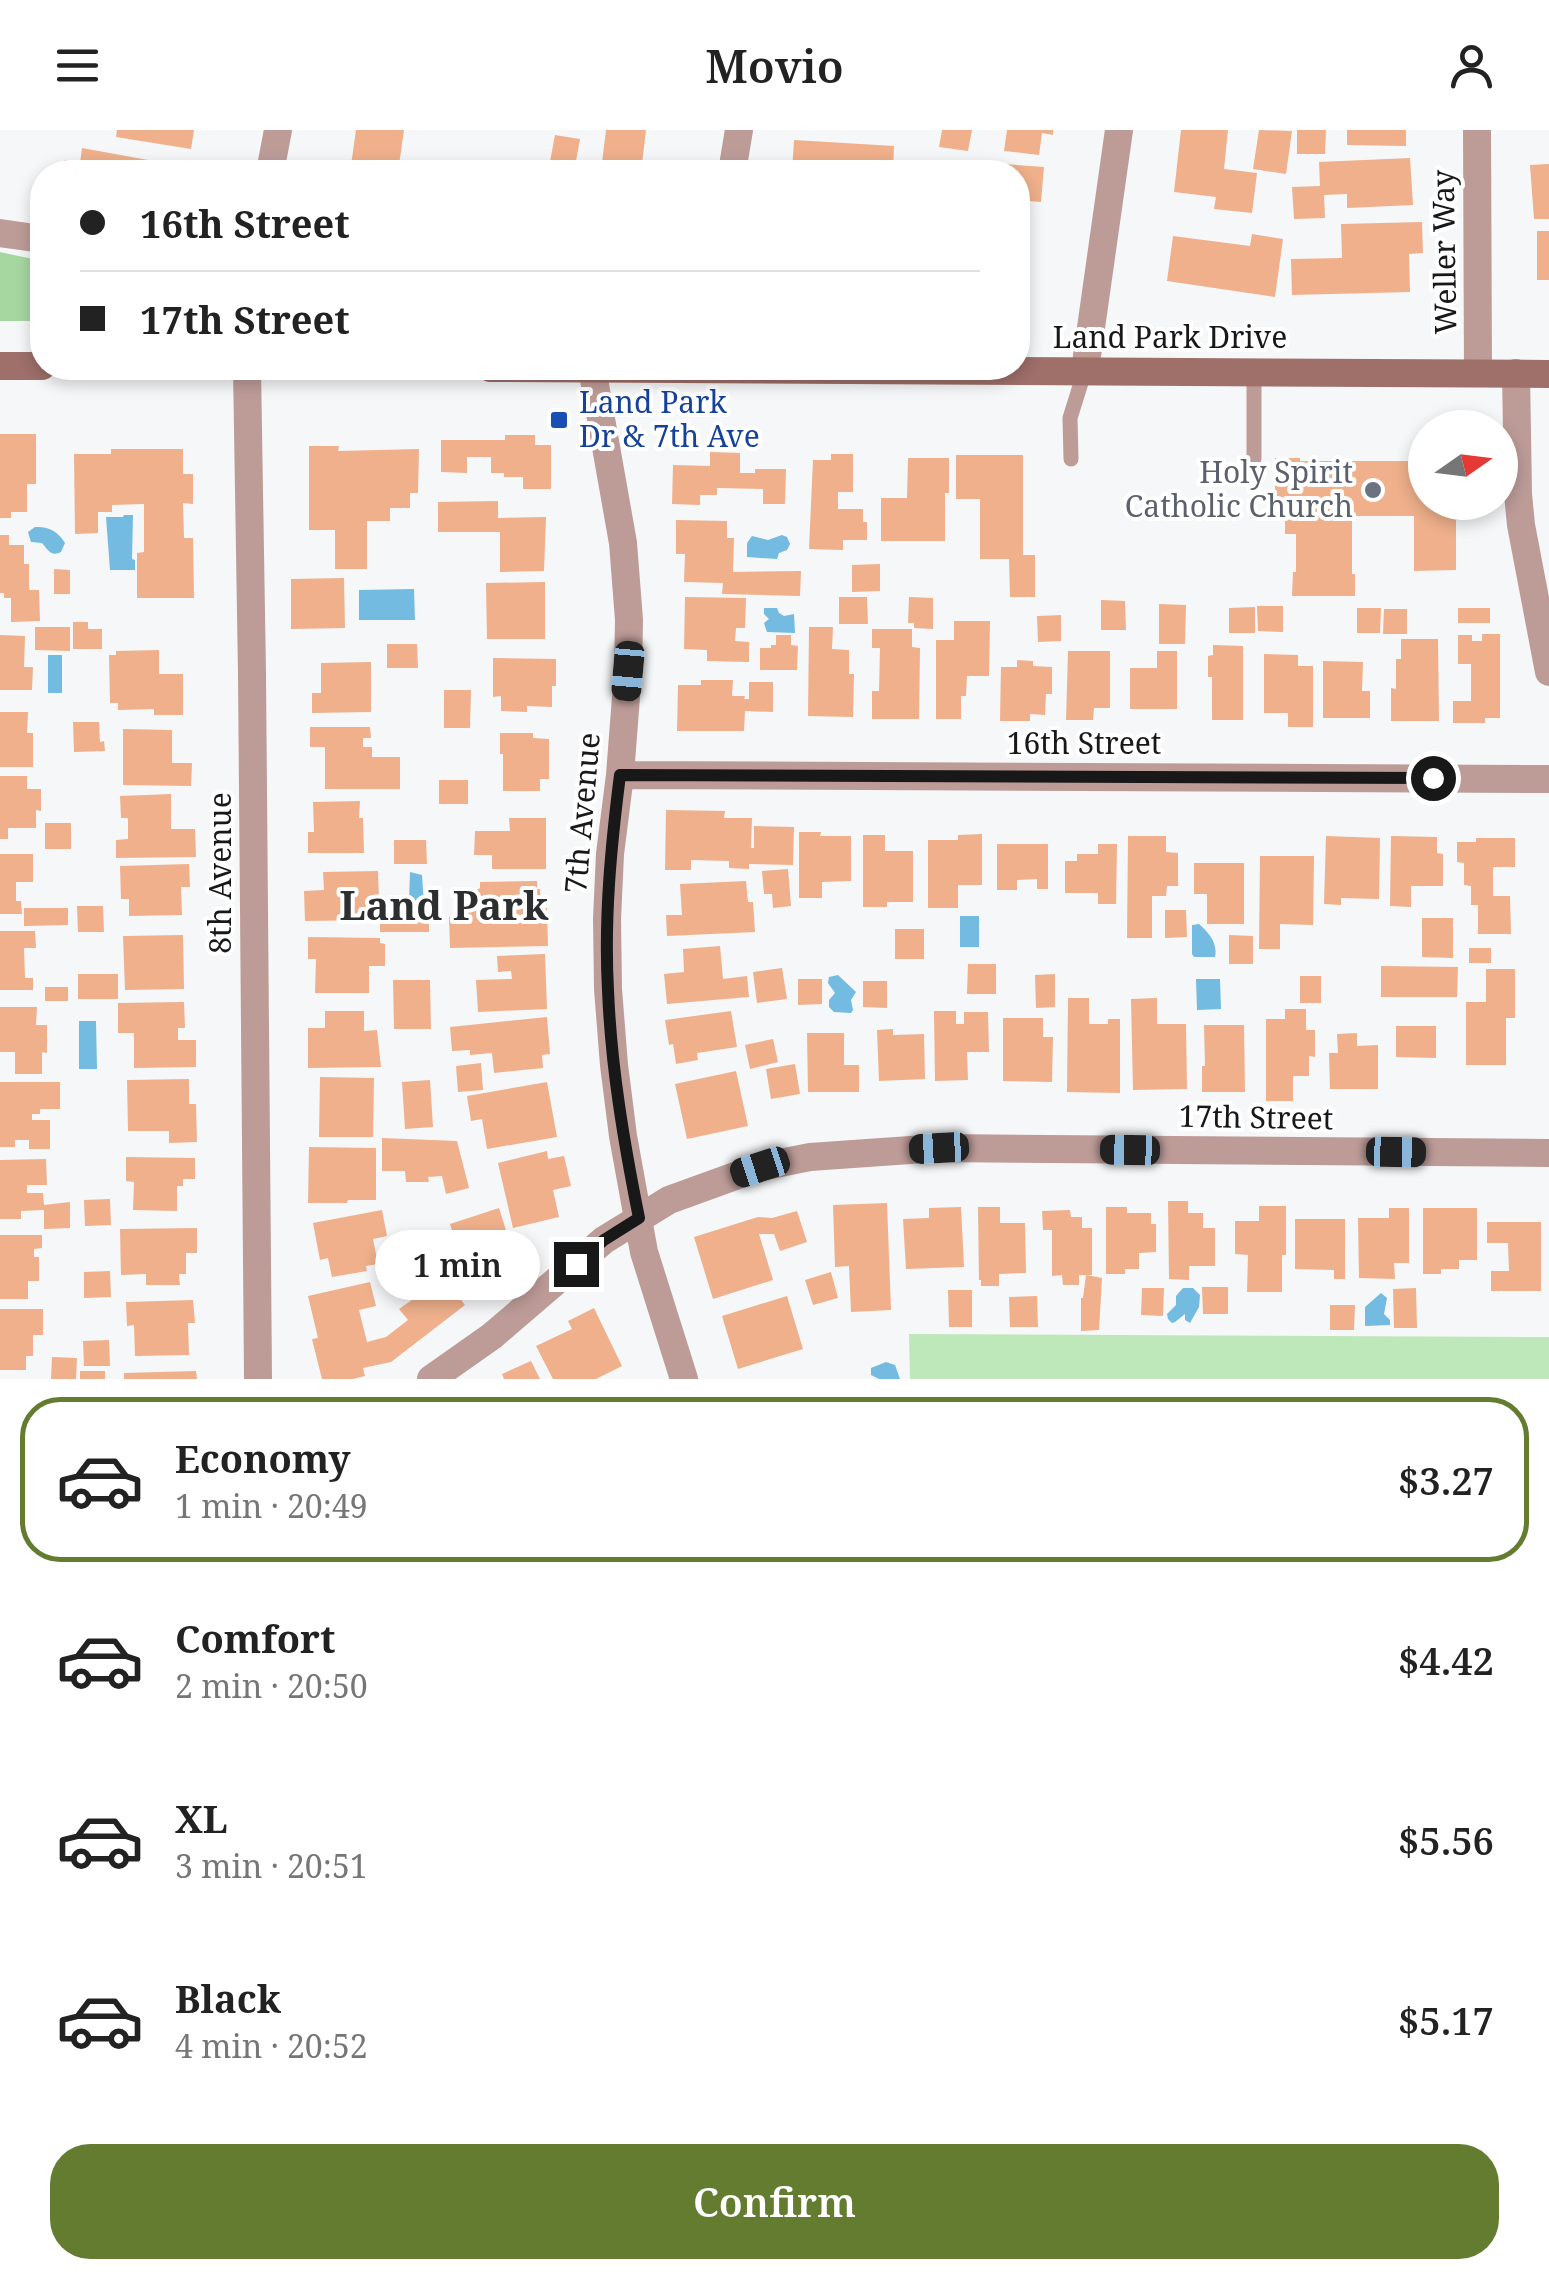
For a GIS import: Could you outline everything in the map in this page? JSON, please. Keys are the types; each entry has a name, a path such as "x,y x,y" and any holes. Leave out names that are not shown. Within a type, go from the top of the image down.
{"main road":[{"path":"0,366 30,366"},
{"name":"Land Park Drive","path":"1030,370 1549,374"}],"street":[{"path":"272,160 278,130"},
{"path":"734,160 738,130"},
{"path":"1085,370 1118,130"},
{"name":"Weller Way","path":"1477,130 1478,373"},
{"path":"0,233 30,237"},
{"path":"1516,374 1518,494 1549,672"},
{"name":"8th Avenue","path":"247,380 258,1379"},
{"name":"7th Avenue","path":"594,380 618,505 626,578 628,671 610,854 608,989 614,1065 650,1272 684,1379"},
{"name":"16th Street","path":"620,775 1549,779"},
{"name":"17th Street","path":"431,1379 492,1336 604,1240 669,1200 760,1167 810,1158 939,1148 1549,1153"}],"lane":[{"path":"1070,459 1070,418 1085,370"},
{"path":"1254,371 1254,459"}],"green space":[{"path":"0,252 30,258 30,321 0,321"},
{"path":"909,1334 1549,1337 1549,1379 910,1379"}],"water":[{"path":"133,515 135,570 110,570 106,517"},
{"path":"35,527 48,528 59,535 65,543 61,552 52,553 42,543 31,542 28,532"},
{"path":"782,535 790,544 777,559 747,557 747,543 752,536 768,540"},
{"path":"414,589 415,620 359,620 359,590"},
{"path":"764,608 777,608 784,616 794,614 795,633 767,632 764,623 769,619"},
{"path":"48,655 62,655 62,693 48,693"},
{"path":"410,872 422,875 424,906 410,913 406,903"},
{"path":"960,916 979,916 979,947 960,947"},
{"path":"1199,924 1214,943 1215,957 1192,954 1192,925"},
{"path":"838,975 856,992 851,1000 851,1013 834,1012 829,1007 835,993 828,983 829,977"},
{"path":"1196,979 1220,979 1221,1009 1197,1010"},
{"path":"79,1021 96,1021 97,1069 79,1069"},
{"path":"1183,1288 1193,1288 1200,1295 1199,1307 1190,1323 1185,1314 1172,1323 1167,1314"},
{"path":"1381,1293 1387,1298 1384,1314 1390,1325 1365,1326 1365,1307"},
{"path":"886,1362 895,1365 900,1379 871,1375 871,1368"}],"building":[{"path":"117,130 194,130 191,149 116,137"},
{"path":"356,130 404,130 400,160 352,160"},
{"path":"606,130 646,130 642,160 602,160"},
{"path":"942,130 972,130 968,151 939,147"},
{"path":"1007,130 1053,130 1053,135 1042,133 1039,155 1004,151"},
{"path":"1181,130 1228,130 1224,169 1257,173 1252,213 1214,209 1216,197 1174,192"},
{"path":"1259,130 1292,131 1286,174 1253,169"},
{"path":"1297,130 1326,130 1325,154 1297,154"},
{"path":"1347,130 1406,130 1406,146 1347,145"},
{"path":"555,135 580,139 576,160 550,160"},
{"path":"794,140 894,146 893,160 793,160"},
{"path":"82,148 148,160 80,160"},
{"path":"1410,158 1413,205 1347,208 1347,194 1324,195 1325,218 1294,219 1292,187 1320,186 1319,162"},
{"path":"1549,164 1549,219 1534,219 1530,165"},
{"path":"1030,166 1044,167 1041,202 1030,201"},
{"path":"1422,222 1423,253 1409,254 1410,292 1292,295 1291,259 1342,258 1341,224"},
{"path":"1537,231 1549,231 1549,280 1537,280"},
{"path":"1252,234 1283,239 1275,297 1167,281 1173,236 1250,246"},
{"path":"0,434 36,434 36,484 27,484 27,512 11,512 11,518 0,518"},
{"path":"505,435 535,435 535,445 551,445 551,489 523,489 523,477 491,473 491,457 467,457 467,473 441,472 441,440 505,440"},
{"path":"309,446 339,446 338,451 419,449 418,493 410,493 410,508 390,508 390,521 367,521 367,569 335,569 335,530 309,530"},
{"path":"111,449 183,449 183,474 193,474 193,504 183,503 184,538 193,538 194,598 137,598 137,553 144,552 144,504 112,505 112,512 98,512 98,533 75,534 74,454 111,454"},
{"path":"710,452 740,453 740,473 786,469 785,504 763,504 763,489 717,488 717,495 700,495 700,505 672,504 673,465 710,466"},
{"path":"831,454 853,454 853,492 838,492 838,509 863,509 867,540 843,540 843,550 809,549 813,460 831,460"},
{"path":"956,455 1023,455 1023,555 1035,555 1035,597 1010,597 1009,559 980,559 980,499 956,499"},
{"path":"908,458 949,458 945,541 881,541 881,498 907,498"},
{"path":"1275,458 1408,461 1408,516 1352,516 1355,596 1292,596 1296,534 1285,534 1285,517 1275,517"},
{"path":"498,501 498,518 546,517 544,571 500,572 500,532 438,532 438,502"},
{"path":"676,520 727,521 727,538 734,538 733,572 801,571 800,596 722,594 723,583 684,582 685,554 676,554"},
{"path":"1414,520 1456,520 1456,570 1414,571"},
{"path":"0,535 9,535 9,545 24,545 29,590 39,590 40,621 11,622 11,598 0,593"},
{"path":"880,564 880,591 852,592 852,565"},
{"path":"54,569 70,570 70,594 54,594"},
{"path":"344,578 345,628 291,629 291,579"},
{"path":"545,582 545,639 487,639 486,583"},
{"path":"685,597 746,598 745,628 736,628 735,641 749,642 749,662 707,661 707,650 684,649"},
{"path":"839,597 867,597 868,624 839,624"},
{"path":"909,597 933,598 933,629 914,628 914,623 908,623"},
{"path":"1101,600 1125,601 1126,630 1101,630"},
{"path":"1159,604 1186,605 1185,644 1159,644"},
{"path":"1257,606 1283,606 1283,632 1258,631"},
{"path":"1255,607 1255,633 1229,633 1229,608"},
{"path":"1357,608 1381,608 1380,633 1357,633"},
{"path":"1458,608 1490,608 1490,623 1458,623"},
{"path":"1384,609 1407,609 1407,634 1383,634"},
{"path":"1061,615 1061,641 1038,642 1037,616"},
{"path":"954,621 990,621 989,676 967,676 966,696 961,696 961,719 936,719 936,640 954,640"},
{"path":"73,622 88,622 88,629 102,629 102,649 73,649"},
{"path":"35,627 70,627 70,651 35,650"},
{"path":"809,627 833,627 832,649 849,650 849,674 854,674 853,717 808,716"},
{"path":"872,629 912,629 912,647 920,648 919,719 872,719 872,691 879,691 880,648 872,648"},
{"path":"1482,634 1500,634 1500,718 1485,718 1485,723 1453,723 1453,701 1471,701 1471,664 1458,664 1458,635 1472,635 1472,641 1482,641"},
{"path":"0,635 25,636 24,667 33,667 32,690 0,690"},
{"path":"776,635 791,635 791,645 798,646 797,670 760,670 760,648 776,645"},
{"path":"1401,639 1438,639 1439,721 1391,721 1391,688 1396,689"},
{"path":"387,644 417,644 418,668 387,668"},
{"path":"1213,645 1243,646 1243,720 1212,720 1208,656 1213,655"},
{"path":"159,650 159,674 183,674 183,715 154,715 154,709 118,710 118,703 110,703 109,655 116,655 116,651"},
{"path":"1068,651 1110,651 1110,708 1094,708 1093,720 1066,720"},
{"path":"1157,651 1177,651 1177,709 1130,709 1130,668 1157,668"},
{"path":"1264,654 1298,655 1298,666 1313,666 1313,727 1288,727 1288,713 1264,713"},
{"path":"493,658 556,659 552,707 527,706 527,712 501,711 501,696 493,697"},
{"path":"1017,660 1052,667 1052,694 1046,694 1045,715 1030,714 1030,721 1000,721 1001,667 1017,667"},
{"path":"1323,661 1363,662 1362,691 1370,691 1370,718 1323,718"},
{"path":"371,662 371,712 312,713 312,693 321,693 321,663"},
{"path":"701,680 733,680 732,696 745,696 744,699 749,699 749,682 773,682 773,712 745,711 744,731 677,731 678,685 701,685"},
{"path":"444,690 471,690 470,728 444,728"},
{"path":"0,712 28,712 27,733 33,733 33,767 0,767"},
{"path":"73,722 99,722 100,742 104,741 105,751 74,752"},
{"path":"310,727 370,727 371,738 363,738 363,747 372,747 372,757 400,757 400,789 325,789 325,747 310,747"},
{"path":"123,729 172,730 172,763 192,763 191,786 123,785"},
{"path":"500,733 533,733 533,738 549,739 549,779 540,779 540,791 503,791"},
{"path":"0,776 27,776 27,789 41,789 36,828 8,828 8,839 0,839"},
{"path":"439,780 468,780 468,804 439,804"},
{"path":"171,794 171,829 195,829 196,857 116,858 116,840 128,839 128,818 121,818 120,796"},
{"path":"360,801 364,853 308,853 308,832 314,832 313,802"},
{"path":"666,810 725,811 724,818 752,818 751,848 754,826 794,827 793,865 749,864 749,869 729,868 729,861 691,860 691,870 665,870"},
{"path":"509,818 546,818 546,869 492,869 492,855 474,855 475,831 510,831"},
{"path":"45,823 71,823 71,849 45,849"},
{"path":"799,832 851,836 851,881 822,882 822,898 799,898"},
{"path":"982,834 982,885 958,885 958,908 928,908 928,840 958,840 958,835"},
{"path":"863,835 885,835 885,851 913,851 913,902 863,907"},
{"path":"1128,836 1166,836 1166,852 1178,853 1178,886 1167,886 1166,896 1152,896 1152,938 1127,938"},
{"path":"1326,836 1380,838 1379,899 1341,898 1341,905 1324,904"},
{"path":"1391,836 1437,837 1437,853 1443,854 1443,886 1411,886 1411,907 1390,906"},
{"path":"1476,838 1515,838 1515,867 1493,867 1493,896 1510,896 1511,934 1478,934 1478,905 1471,905 1471,886 1464,885 1464,863 1457,862 1457,842 1476,842"},
{"path":"394,840 426,840 427,864 394,864"},
{"path":"997,844 1048,844 1048,889 1037,889 1037,879 1017,880 1017,890 997,890"},
{"path":"1098,844 1117,844 1116,904 1098,904 1098,893 1065,893 1065,861 1077,861 1077,854 1098,854"},
{"path":"0,854 33,854 33,882 16,882 16,901 21,901 22,914 0,914"},
{"path":"1260,856 1314,856 1313,925 1280,924 1280,949 1259,949"},
{"path":"1194,863 1244,863 1244,924 1207,924 1207,894 1194,894"},
{"path":"189,864 190,887 181,887 182,915 129,916 129,899 121,899 120,866"},
{"path":"788,869 791,906 773,908 772,894 764,894 762,871"},
{"path":"378,871 379,900 374,900 374,920 305,921 304,891 324,890 323,872"},
{"path":"537,881 541,908 547,908 548,946 450,948 449,917 468,917 468,896 480,888 480,882"},
{"path":"746,881 748,902 753,902 755,932 667,936 666,915 682,915 680,884"},
{"path":"77,906 103,906 104,932 78,932"},
{"path":"24,908 68,908 68,925 24,926"},
{"path":"1165,910 1186,910 1187,937 1165,938"},
{"path":"380,915 429,915 429,932 380,932"},
{"path":"1422,918 1453,918 1453,958 1422,957"},
{"path":"895,929 924,929 924,959 895,959"},
{"path":"0,931 35,931 36,948 24,948 25,978 33,978 33,990 0,990"},
{"path":"183,935 184,989 125,990 123,936"},
{"path":"1229,935 1253,936 1253,964 1229,964"},
{"path":"308,937 380,938 380,943 385,944 385,966 369,966 369,993 315,993 316,959 308,959"},
{"path":"720,946 723,979 747,976 749,997 667,1004 664,974 684,972 683,949"},
{"path":"1469,948 1491,948 1491,963 1469,963"},
{"path":"545,954 547,1009 478,1012 476,980 512,979 511,971 498,972 497,956"},
{"path":"968,964 996,964 996,994 967,994"},
{"path":"1381,966 1458,967 1457,997 1381,997"},
{"path":"782,968 787,999 757,1003 753,972"},
{"path":"1486,969 1515,969 1515,1018 1506,1018 1506,1065 1466,1065 1466,1002 1486,1002"},
{"path":"78,974 118,974 118,999 78,999"},
{"path":"1055,974 1055,1007 1036,1008 1035,975"},
{"path":"1300,976 1321,976 1321,1003 1300,1003"},
{"path":"798,979 822,979 822,1004 798,1005"},
{"path":"393,980 430,980 431,1029 394,1029"},
{"path":"863,981 887,981 887,1008 863,1007"},
{"path":"45,987 68,987 68,1001 45,1001"},
{"path":"1068,998 1089,998 1089,1024 1108,1024 1108,1019 1120,1019 1120,1093 1067,1092"},
{"path":"1157,998 1157,1024 1186,1024 1187,1089 1133,1090 1131,999"},
{"path":"184,1002 185,1028 178,1028 178,1040 196,1040 196,1067 134,1068 134,1033 118,1033 118,1003"},
{"path":"0,1007 37,1007 36,1025 47,1025 42,1074 15,1074 15,1052 0,1052"},
{"path":"1285,1009 1306,1009 1306,1030 1315,1030 1315,1057 1309,1056 1309,1076 1293,1076 1293,1101 1266,1101 1266,1019 1285,1019"},
{"path":"325,1011 364,1011 364,1031 377,1030 381,1067 308,1068 308,1028 325,1028"},
{"path":"731,1011 737,1047 697,1053 698,1060 676,1064 665,1020"},
{"path":"934,1011 956,1011 956,1024 964,1024 964,1012 988,1012 989,1052 967,1052 968,1080 935,1081"},
{"path":"547,1017 550,1054 542,1055 543,1068 494,1073 492,1053 470,1055 470,1050 452,1051 450,1027"},
{"path":"1003,1018 1043,1018 1043,1037 1053,1037 1052,1082 1003,1081"},
{"path":"1204,1025 1244,1025 1245,1092 1202,1092"},
{"path":"1396,1026 1436,1026 1436,1058 1396,1057"},
{"path":"893,1029 893,1035 924,1034 925,1079 879,1081 877,1030"},
{"path":"807,1033 844,1033 844,1065 859,1065 859,1092 808,1092"},
{"path":"1357,1033 1357,1046 1378,1045 1378,1089 1330,1089 1329,1053 1338,1053 1337,1034"},
{"path":"773,1039 778,1062 750,1069 745,1045"},
{"path":"481,1063 483,1090 458,1092 456,1066"},
{"path":"795,1064 800,1094 771,1099 766,1069"},
{"path":"736,1071 748,1126 687,1139 675,1084"},
{"path":"320,1077 374,1078 373,1137 319,1137"},
{"path":"189,1079 189,1104 196,1104 197,1142 169,1143 169,1131 128,1131 127,1080"},
{"path":"430,1080 433,1127 405,1129 402,1082"},
{"path":"0,1082 60,1082 60,1109 40,1109 40,1114 32,1114 32,1120 50,1120 50,1149 29,1149 29,1140 15,1140 15,1147 0,1147"},
{"path":"547,1082 557,1137 487,1149 482,1119 471,1121 467,1096"},
{"path":"382,1138 457,1141 469,1188 446,1194 442,1176 428,1177 429,1182 406,1182 405,1171 382,1171"},
{"path":"309,1147 376,1148 376,1200 308,1203"},
{"path":"547,1151 548,1159 564,1156 571,1186 553,1190 559,1217 513,1228 498,1163"},
{"path":"126,1157 195,1158 195,1179 183,1179 183,1186 177,1186 177,1211 133,1210 134,1182 126,1181"},
{"path":"46,1159 47,1185 27,1185 27,1193 43,1193 44,1205 70,1202 70,1228 44,1229 44,1210 21,1211 21,1219 0,1219 0,1160"},
{"path":"110,1199 111,1225 85,1226 84,1200"},
{"path":"1168,1201 1188,1201 1188,1213 1203,1213 1203,1228 1215,1228 1215,1266 1189,1266 1189,1280 1169,1279"},
{"path":"887,1203 891,1310 851,1312 849,1266 835,1267 833,1205"},
{"path":"1259,1206 1286,1206 1282,1292 1247,1292 1248,1255 1235,1254 1235,1221 1259,1221"},
{"path":"961,1207 964,1267 906,1269 903,1219 929,1218 929,1208"},
{"path":"978,1207 1000,1207 1000,1223 1025,1223 1026,1273 999,1274 999,1286 981,1286 979,1280"},
{"path":"1106,1207 1127,1207 1127,1213 1151,1213 1151,1224 1156,1224 1156,1252 1139,1253 1139,1269 1106,1274"},
{"path":"499,1208 510,1243 492,1248 498,1269 467,1278 450,1224"},
{"path":"1389,1208 1409,1208 1409,1263 1394,1263 1395,1279 1359,1278 1358,1218 1389,1218"},
{"path":"1423,1208 1477,1208 1477,1260 1459,1260 1459,1269 1441,1269 1441,1274 1423,1274"},
{"path":"382,1210 387,1236 373,1239 378,1264 366,1266 367,1271 332,1277 328,1258 320,1260 313,1223"},
{"path":"1070,1210 1071,1217 1082,1217 1082,1228 1092,1228 1092,1275 1079,1275 1079,1285 1063,1285 1062,1275 1052,1276 1052,1230 1043,1230 1042,1211"},
{"path":"797,1211 807,1242 780,1251 774,1234 759,1234 773,1280 713,1299 694,1237 758,1217 772,1218"},
{"path":"1295,1219 1345,1219 1345,1279 1334,1279 1334,1270 1295,1269"},
{"path":"1487,1222 1541,1222 1541,1291 1491,1291 1491,1271 1509,1271 1508,1243 1487,1243"},
{"path":"197,1228 197,1253 186,1253 186,1274 179,1274 180,1285 146,1285 146,1274 121,1275 120,1229"},
{"path":"448,1231 455,1260 421,1268 414,1239"},
{"path":"0,1235 42,1235 42,1248 34,1249 34,1257 39,1257 39,1281 28,1281 28,1299 0,1299"},
{"path":"110,1271 111,1297 84,1298 84,1272"},
{"path":"831,1272 838,1298 813,1305 805,1280"},
{"path":"1086,1275 1102,1278 1099,1330 1081,1331"},
{"path":"444,1277 465,1305 391,1362 363,1368 365,1376 322,1379 312,1339 318,1338 308,1296 370,1282 376,1306 359,1310 367,1342 386,1337 408,1320 399,1309"},
{"path":"1202,1287 1228,1287 1228,1314 1203,1314"},
{"path":"1142,1288 1164,1288 1163,1316 1141,1315"},
{"path":"1416,1288 1417,1328 1394,1328 1393,1289"},
{"path":"948,1290 972,1290 972,1327 949,1327"},
{"path":"787,1296 803,1349 738,1369 722,1316"},
{"path":"1037,1296 1038,1327 1010,1327 1009,1297"},
{"path":"193,1300 195,1323 188,1323 189,1355 135,1356 134,1325 127,1326 126,1302"},
{"path":"1330,1305 1355,1305 1354,1330 1330,1330"},
{"path":"594,1308 622,1366 596,1379 553,1379 536,1346 572,1329 568,1321"},
{"path":"0,1309 43,1309 43,1335 33,1335 33,1356 26,1356 26,1370 0,1370"},
{"path":"109,1340 110,1366 84,1366 83,1341"},
{"path":"52,1357 77,1358 76,1379 51,1379"},
{"path":"531,1361 540,1379 504,1379 502,1374"},
{"path":"80,1371 105,1371 105,1379 80,1379"},
{"path":"196,1371 197,1379 124,1379 124,1373"}],"place":[{"name":"Land Park Dr & 7th Ave","path":"559,420"},
{"name":"Holy Spirit Catholic Church","path":"1373,490"}],"district":[{"name":"Land Park","path":"444,906"}],"route":[{"path":"576,1264 639,1218 614,1065 608,989 610,854 620,775 1433,778"}]}
